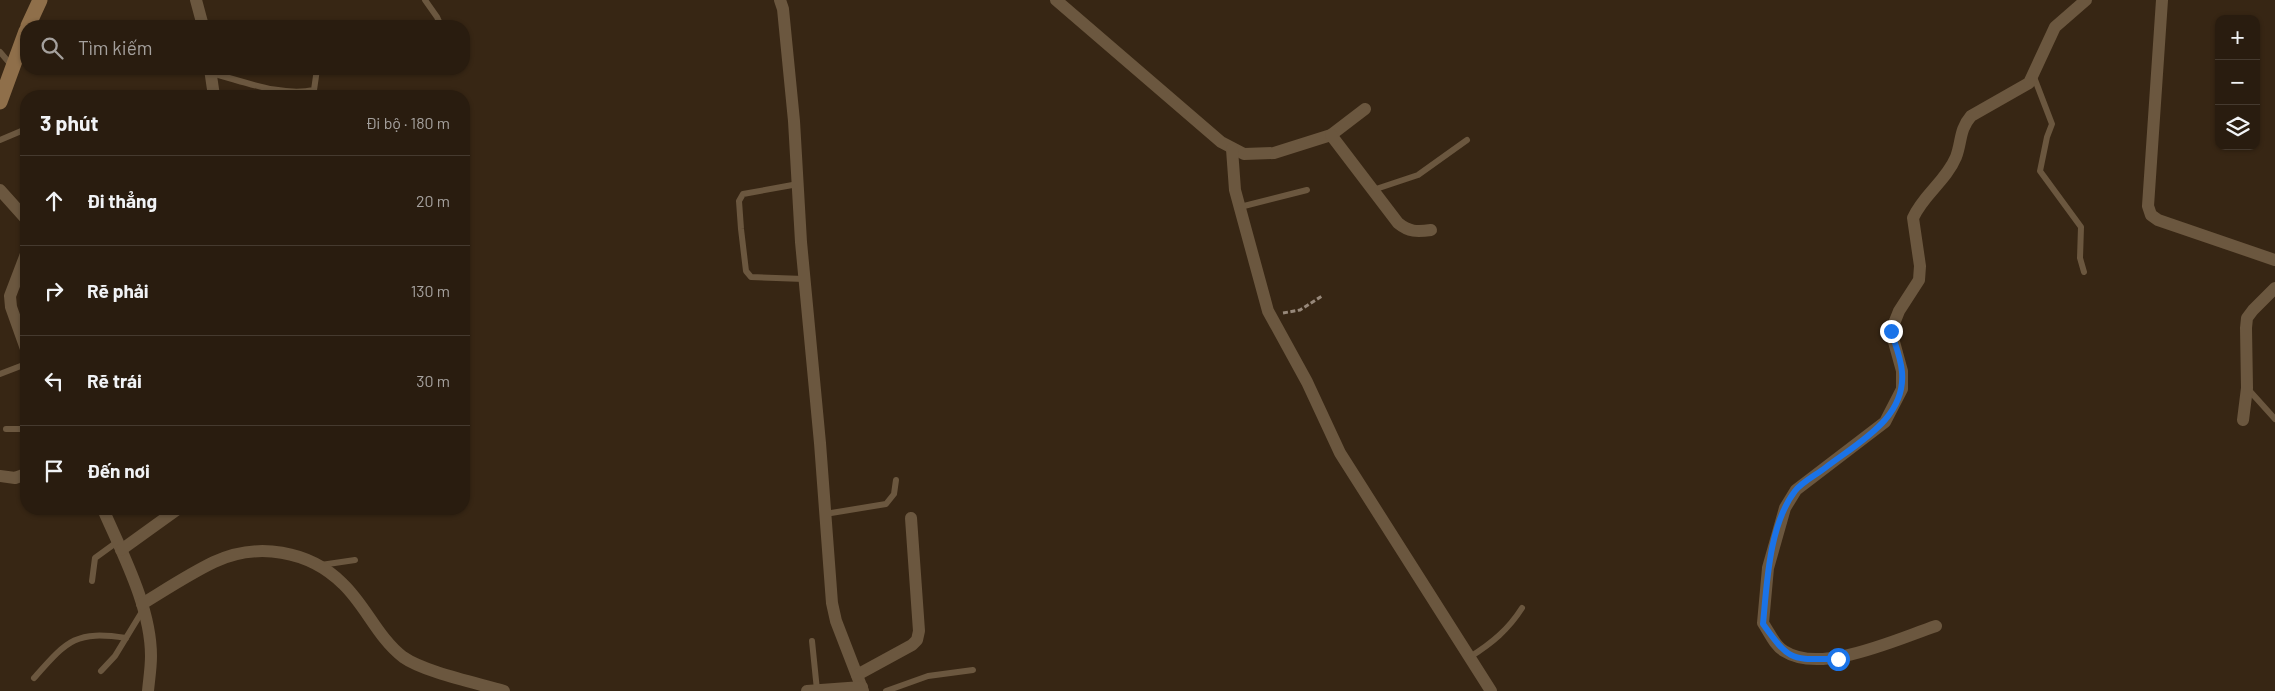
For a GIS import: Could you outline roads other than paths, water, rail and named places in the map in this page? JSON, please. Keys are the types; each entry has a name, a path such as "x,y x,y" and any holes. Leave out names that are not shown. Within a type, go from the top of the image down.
{"street":[{"path":"31,20 40,0"},
{"path":"196,0 201,20"},
{"path":"780,0 783,9 793,103 804,279 832,603 836,621 861,684"},
{"path":"1056,0 1221,142 1244,154 1274,153 1331,135 1365,109"},
{"path":"1936,626 1838,659 1798,659 1782,650 1763,624 1768,568 1785,508 1796,490 1886,422 1902,390 1902,371 1891,331 1898,311 1919,280 1920,266 1913,218 1916,211 1945,177 1957,155 1963,128 1971,116 2029,83 2055,27 2086,0"},
{"path":"2162,0 2148,206 2151,215 2158,220 2275,260"},
{"path":"0,102 20,48"},
{"path":"211,75 213,90"},
{"path":"1331,135 1398,223 1406,229 1415,232 1430,230"},
{"path":"1232,149 1233,176 1240,207 1270,316 1307,382 1340,453 1491,691"},
{"path":"0,190 20,212"},
{"path":"20,270 10,296 11,306 20,332"},
{"path":"2243,420 2247,388 2247,318 2252,310 2275,288"},
{"path":"0,476 15,478 20,476"},
{"path":"106,515 142,607 149,637 151,657 148,691"},
{"path":"119,546 168,515"},
{"path":"812,691 861,684 917,640 919,631 911,518"},
{"path":"142,607 214,562 237,554 264,550 295,554 320,565 344,584 390,645 404,658 419,666 504,691"}],"lane":[{"path":"425,0 439,20"},
{"path":"0,52 13,67"},
{"path":"224,75 270,88 286,90"},
{"path":"314,90 316,75"},
{"path":"2033,76 2052,124 2047,137 2040,171 2081,227 2080,258 2084,272"},
{"path":"0,140 20,132"},
{"path":"1373,190 1418,175 1467,140"},
{"path":"798,184 743,194 739,200 746,272 751,277 804,279"},
{"path":"1240,207 1307,190"},
{"path":"0,374 20,366"},
{"path":"2247,388 2275,420"},
{"path":"6,429 20,429"},
{"path":"825,514 886,504 894,494 896,480"},
{"path":"92,581 95,558 119,546"},
{"path":"320,565 355,560"},
{"path":"101,671 115,656 142,607"},
{"path":"1470,658 1497,639 1512,623 1522,608"},
{"path":"34,678 55,654 75,638 102,634 126,638"},
{"path":"812,641 812,691"},
{"path":"886,691 928,676 973,670"}]}
